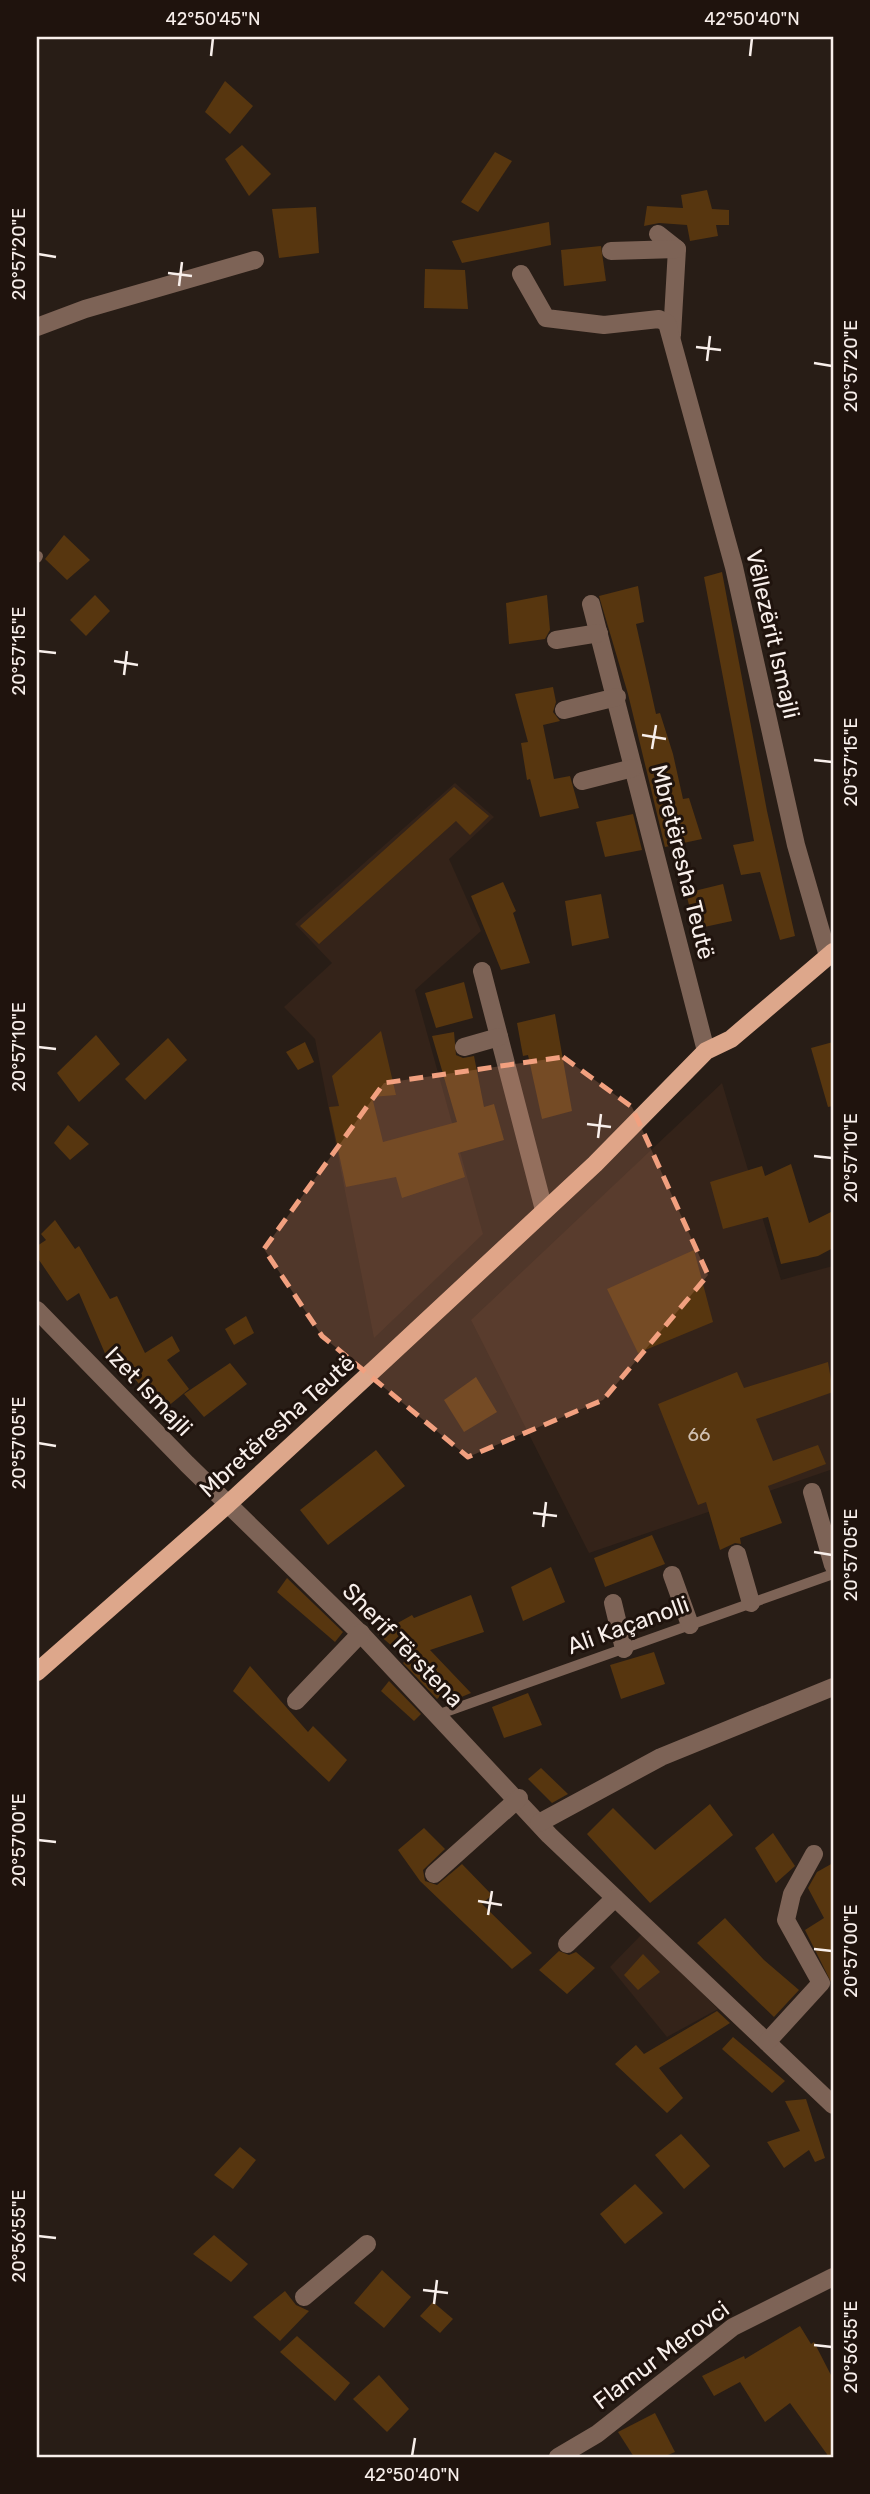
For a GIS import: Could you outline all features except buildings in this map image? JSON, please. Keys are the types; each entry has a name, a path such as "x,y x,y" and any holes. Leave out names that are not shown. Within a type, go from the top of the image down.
{"main road":[{"name":"Mbretëresha Teutë","path":"37,1672 228,1504 595,1164 706,1051 731,1039 830,954"}],"street":[{"path":"658,234 677,249"},
{"path":"611,251 677,249"},
{"name":"Vëllezërit Ismajli","path":"677,249 669,330 734,567 796,845 830,954"},
{"path":"37,327 85,309 255,260"},
{"path":"521,274 546,318 604,326 659,319 669,330"},
{"name":"Mbretëresha Teutë","path":"591,604 617,696 706,1051"},
{"path":"556,640 599,633"},
{"path":"564,710 617,696"},
{"path":"582,781 633,768"},
{"path":"482,971 544,1210"},
{"path":"464,1047 499,1037"},
{"name":"Izet Ismajli","path":"37,1310 228,1504"},
{"path":"812,1492 833,1565"},
{"name":"Sherif Tërstena","path":"228,1504 361,1633 539,1824 833,2105"},
{"path":"737,1555 751,1603"},
{"path":"672,1575 690,1625"},
{"path":"612,1603 624,1648"},
{"path":"296,1701 361,1633"},
{"path":"539,1824 661,1757 833,1687"},
{"path":"434,1874 518,1799"},
{"path":"767,2042 821,1983 786,1920 792,1894 814,1854"},
{"path":"567,1944 615,1898"},
{"path":"304,2297 367,2244"},
{"name":"Flamur Merovci","path":"558,2457 597,2434 733,2327 833,2277"}],"lane":[{"name":"Ali Kaçanolli","path":"438,1715 833,1574"}],"highlighted area":[{"path":"563,1057 632,1107 708,1275 603,1400 468,1457 322,1336 264,1249 384,1083"}],"shaded area":[{"path":"455,783 494,817 449,859 481,931 415,990 483,1234 374,1338 315,1039 284,1007 332,963 295,924"},
{"path":"722,1083 781,1280 833,1266 833,1469 589,1553 471,1320"},
{"path":"643,1933 718,2009 667,2037 610,1967"}]}
